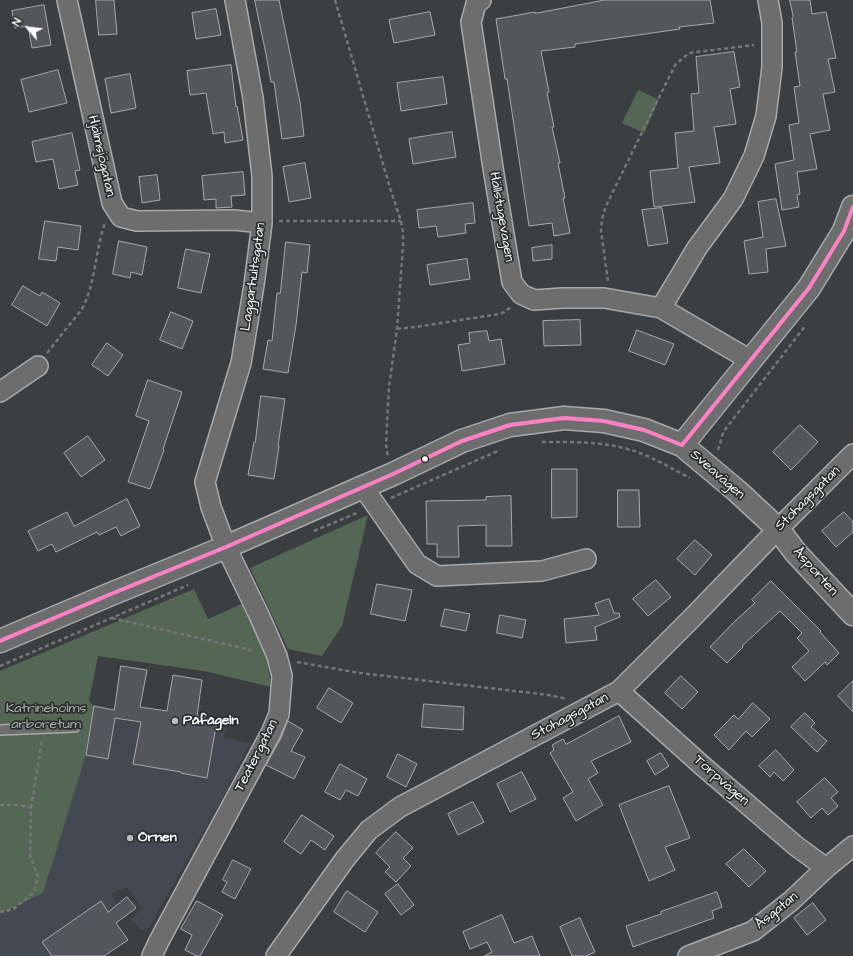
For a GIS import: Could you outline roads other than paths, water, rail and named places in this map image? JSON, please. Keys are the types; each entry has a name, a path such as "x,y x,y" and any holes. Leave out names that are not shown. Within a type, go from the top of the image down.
{"street":[{"name":"Hjälmsjögatan","path":"66,0 112,203 121,217 137,221 234,220 262,223"},
{"name":"Laggarhultsgatan","path":"226,547 211,507 205,482 241,363 254,285 262,223 262,176 253,98 235,0"},
{"name":"Hällstugevägen","path":"481,0 476,4 471,22 512,282 521,294 534,300 604,298 661,308"},
{"path":"750,360 661,308 698,248 733,198 754,156 766,116 772,67 772,23 768,0"},
{"path":"682,445 809,288 844,231 853,207"},
{"path":"0,392 38,366"},
{"name":"Sveavägen","path":"0,642 110,594 226,547 393,474 462,441 510,425 564,418 604,421 644,430 682,445 737,491 778,529"},
{"name":"Stohagsgatan","path":"276,956 345,859 369,830 400,807 619,691 853,454"},
{"path":"363,487 417,564 438,576 542,571 586,559"},
{"name":"Åsporten","path":"778,529 796,553 853,614"},
{"name":"Teatergatan","path":"152,956 271,734 279,714 282,676 277,656 260,615 226,547"},
{"name":"Torpvägen","path":"619,691 705,768 796,846 826,868"},
{"name":"Åsgatan","path":"688,956 753,931 791,901 826,868 853,846"}],"lane":[{"path":"0,730 44,727 76,727"}],"place":[{"name":"Påfågeln","path":"175,721"},
{"name":"Örnen","path":"130,838"}],"park label":[{"name":"Katrineholms arboretum","path":"46,718"}]}
